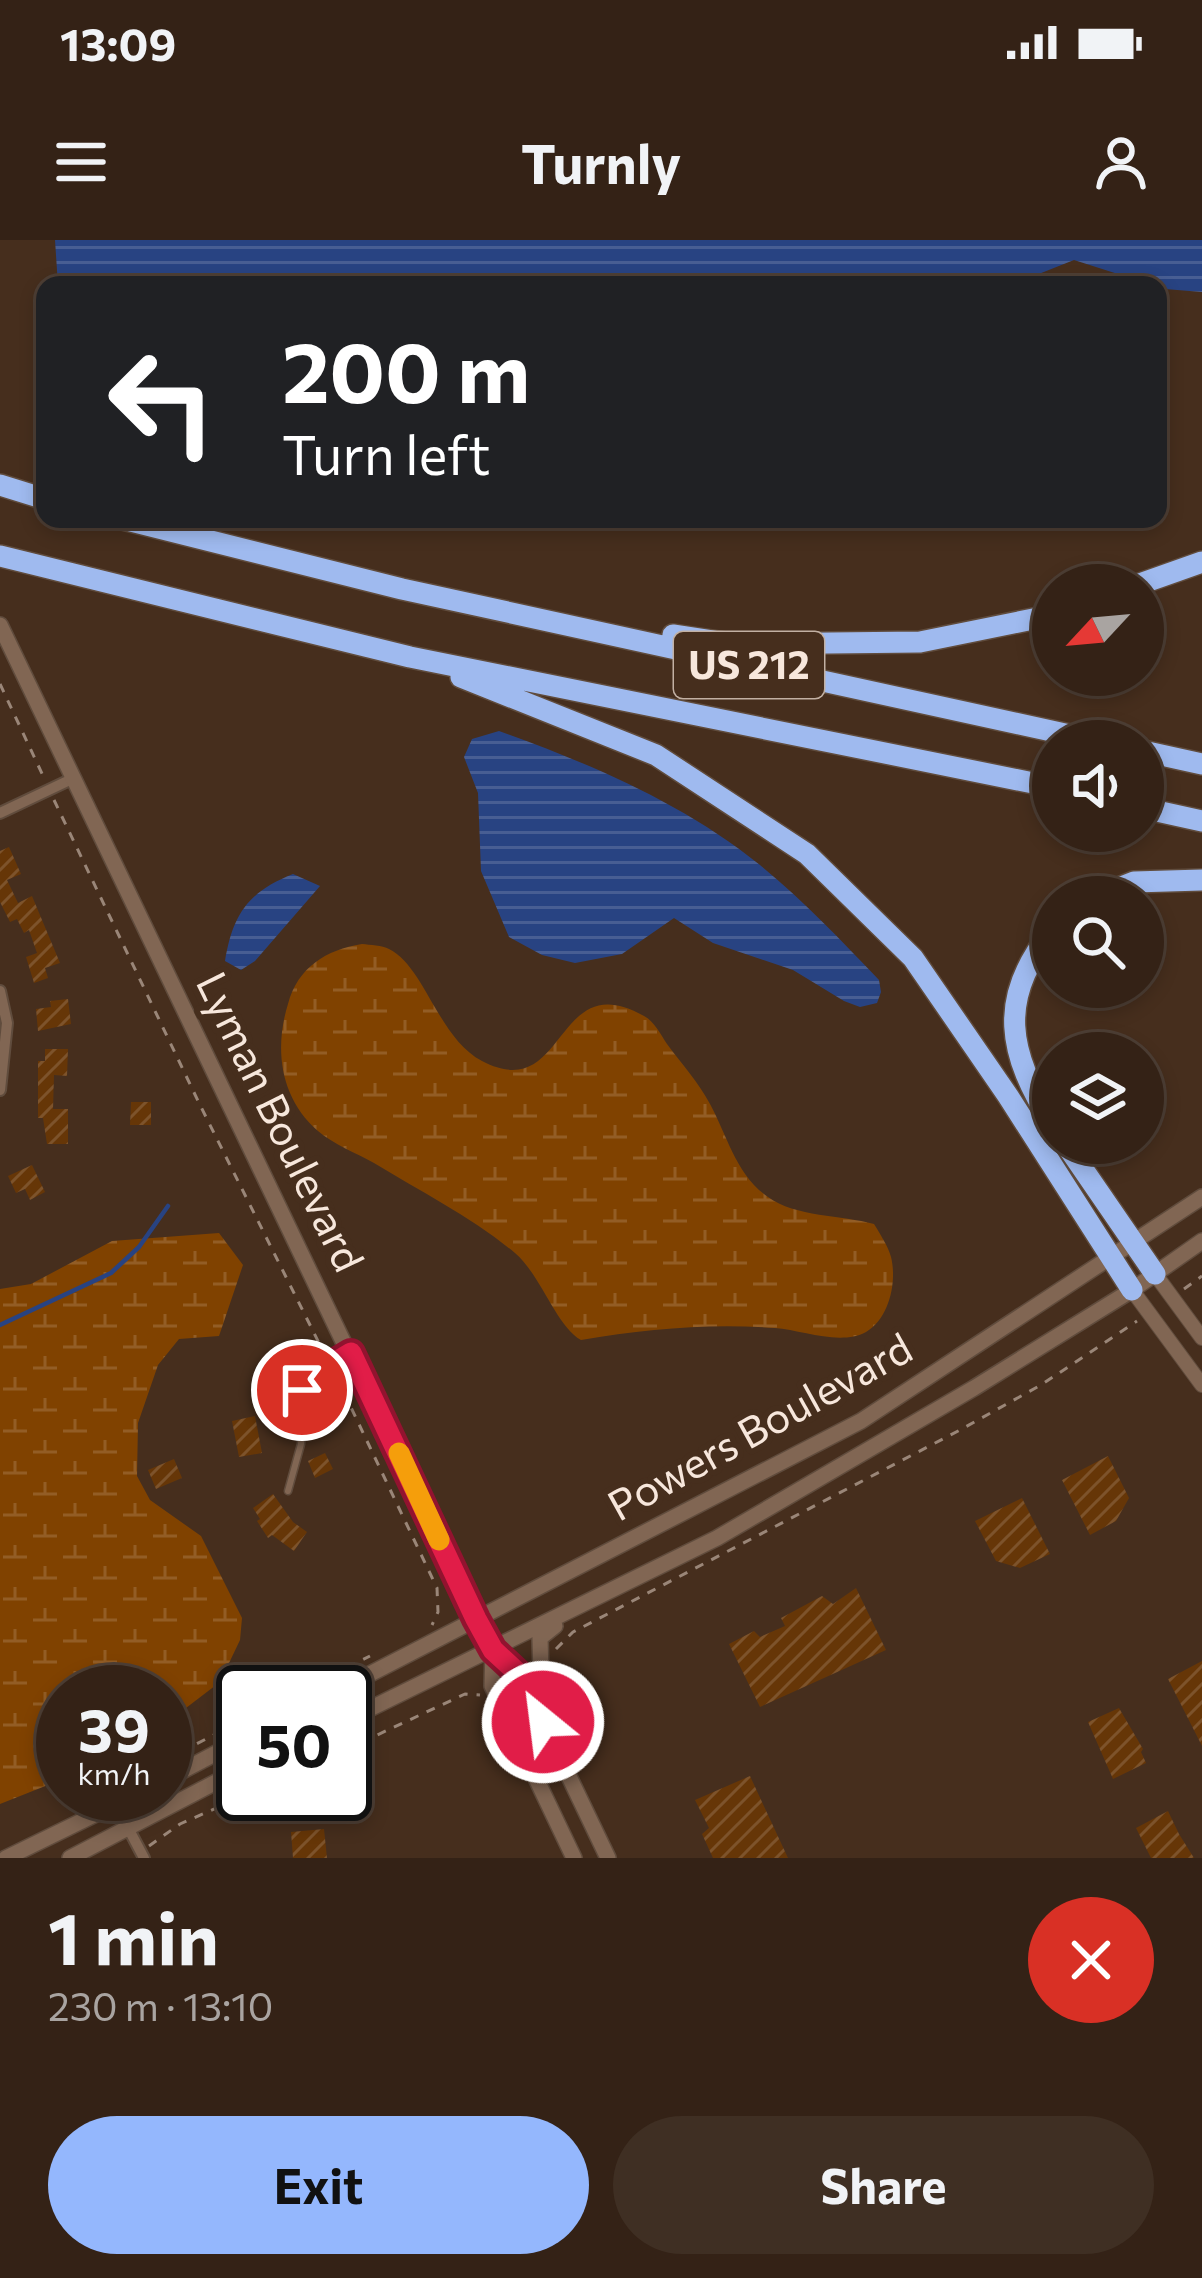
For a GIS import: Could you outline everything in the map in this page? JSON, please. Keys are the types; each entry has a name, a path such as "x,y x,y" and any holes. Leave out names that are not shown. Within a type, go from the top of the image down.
{"highway":[{"path":"0,485 36,497"},
{"name":"US 212","path":"159,528 402,589 1032,727"},
{"name":"US 212","path":"0,556 410,657 1032,783"},
{"path":"1164,575 1202,562"},
{"path":"402,589 732,644 920,642 1032,619"},
{"path":"410,657 656,755 807,854 913,958 1132,1290"},
{"path":"1164,756 1202,764"},
{"path":"1164,813 1202,821"},
{"path":"1164,882 1202,880"},
{"path":"1032,956 1017,988 1012,1029 1032,1088"},
{"path":"1079,1164 1155,1274"}],"main road":[{"name":"Lyman Boulevard","path":"0,625 476,1619 493,1650 521,1676 608,1858"},
{"name":"Powers Boulevard","path":"372,1673 862,1421 1202,1197"},
{"name":"Powers Boulevard","path":"372,1708 717,1538 1132,1290 1202,1241"},
{"path":"562,1763 538,1654 540,1638 581,1606"},
{"name":"Lyman Boulevard","path":"493,1650 492,1686 574,1858"},
{"path":"70,1858 216,1782"},
{"path":"7,1858 83,1821"}],"street":[{"path":"0,813 74,778"},
{"path":"0,992 7,1023 0,1090"},
{"path":"1155,1274 1202,1338"},
{"path":"1132,1290 1202,1385"},
{"path":"124,1821 142,1855"}],"lane":[{"path":"288,1491 303,1431 302,1390 309,1378 351,1353"}],"path":[{"path":"0,684 437,1588 438,1612 429,1626"},
{"path":"1173,1297 1202,1276"},
{"path":"553,1656 573,1632 960,1430 1040,1385 1149,1313"},
{"path":"353,1665 387,1648"},
{"path":"372,1737 465,1694 478,1694 484,1700"},
{"path":"142,1855 180,1823 216,1808"}],"green space":[{"path":"362,944 386,948 402,958 467,1050 482,1061 510,1070 531,1066 592,1007 614,1005 648,1018 701,1088 740,1166 757,1188 791,1208 874,1224 893,1267 890,1298 881,1318 866,1332 845,1338 726,1326 581,1340 564,1324 515,1253 446,1205 324,1136 295,1104 281,1055 293,991 315,962"},
{"path":"219,1233 243,1265 219,1336 179,1339 158,1365 138,1423 137,1476 150,1500 201,1536 242,1618 240,1640 228,1665 216,1665 216,1685 192,1703 192,1665 36,1665 36,1790 0,1804 0,1289 31,1284 112,1241"}],"water":[{"path":"55,240 1202,240 1202,292 1167,289 1167,276 1124,276 1074,260 1034,276 57,276"},
{"path":"499,731 635,787 730,843 791,892 879,980 877,1003 860,1007 844,1001 793,970 713,943 674,918 622,954 575,963 542,955 509,937 481,871 478,793 464,757 472,739"},
{"path":"293,874 320,886 255,961 241,970 225,961 245,907"}],"building":[{"path":"9,847 21,874 7,880 18,903 32,896 60,963 45,968 48,978 34,983 26,957 37,953 29,930 24,933 17,919 10,922 0,902 0,851"},
{"path":"68,999 71,1024 38,1031 36,1009"},
{"path":"45,1049 68,1049 67,1076 54,1075 53,1109 68,1109 68,1144 47,1144 43,1118 38,1118 38,1061 45,1061"},
{"path":"131,1102 151,1102 151,1125 130,1125"},
{"path":"32,1165 45,1192 30,1200 25,1189 16,1193 8,1176"},
{"path":"255,1416 262,1453 239,1457 232,1421"},
{"path":"325,1453 333,1469 315,1478 308,1461"},
{"path":"1108,1456 1129,1498 1116,1521 1090,1535 1062,1480"},
{"path":"174,1459 182,1478 156,1489 148,1470"},
{"path":"273,1494 293,1522 307,1532 294,1551 272,1535 268,1538 257,1521 253,1508"},
{"path":"1022,1498 1050,1554 1020,1568 996,1561 975,1521"},
{"path":"856,1588 886,1650 760,1707 729,1644 754,1631 760,1637 785,1626 781,1618 822,1596 833,1604"},
{"path":"1202,1661 1202,1746 1168,1679"},
{"path":"1119,1708 1146,1763 1113,1779 1088,1722"},
{"path":"750,1776 788,1858 713,1858 702,1834 709,1828 695,1800"},
{"path":"1168,1811 1194,1858 1151,1858 1136,1828"},
{"path":"324,1829 327,1858 293,1858 291,1832"}],"waterway":[{"path":"0,1325 111,1273 139,1247 168,1206"}],"slow traffic":[{"path":"399,1453 439,1540"}],"route":[{"path":"302,1390 309,1378 351,1353 476,1619 493,1650 521,1676 543,1722"}]}
